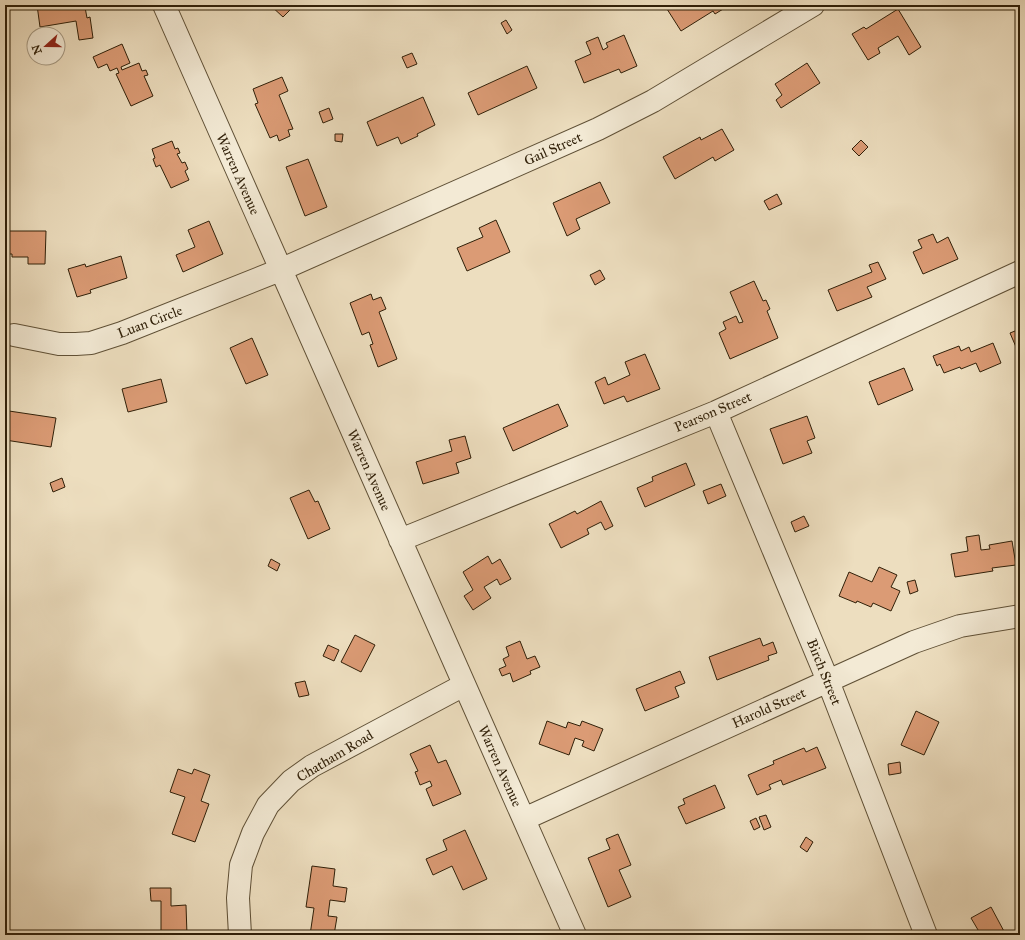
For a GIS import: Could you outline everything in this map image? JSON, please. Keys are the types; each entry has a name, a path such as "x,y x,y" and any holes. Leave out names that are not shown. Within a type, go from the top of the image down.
{"street":[{"name":"Warren Avenue","path":"164,5 575,935"},
{"name":"Gail Street","path":"280,270 598,129 653,101 813,5"},
{"name":"Luan Circle","path":"14,335 59,344 91,343 122,333 280,270"},
{"name":"Pearson Street","path":"400,540 716,412 1020,272"},
{"name":"Birch Street","path":"716,412 828,681 926,935"},
{"name":"Harold Street","path":"524,819 914,642 949,629 974,623 1020,616"},
{"name":"Chatham Road","path":"240,935 238,898 241,865 252,833 268,805 292,781 312,766 464,685"}],"building":[{"path":"37,5 53,5 54,9 62,8 62,5 88,5 88,7 85,7 87,18 90,17 93,38 79,40 76,21 40,26"},
{"path":"270,5 295,5 283,17"},
{"path":"674,5 728,6 715,14 713,11 681,31 667,9"},
{"path":"898,9 921,47 909,55 898,36 878,48 880,53 868,60 852,34 864,27 866,29"},
{"path":"506,20 512,30 507,34 501,23"},
{"path":"624,35 637,66 621,73 619,69 584,83 575,61 591,54 586,42 598,37 603,50 608,47 606,43"},
{"path":"122,44 130,63 121,67 122,70 139,63 142,71 146,70 148,75 144,76 153,96 131,106 116,74 119,73 117,68 110,71 107,64 98,68 93,57"},
{"path":"412,53 417,64 407,68 402,57"},
{"path":"807,63 820,83 781,108 776,100 782,95 775,84"},
{"path":"527,66 537,88 478,115 468,93"},
{"path":"282,77 288,91 279,95 293,129 288,130 290,136 279,141 277,135 270,138 255,104 258,103 253,89"},
{"path":"423,97 435,125 417,134 418,136 401,144 398,137 377,146 367,122"},
{"path":"329,108 333,119 323,123 319,112"},
{"path":"722,129 734,150 715,161 713,157 675,179 663,157 700,137 701,140"},
{"path":"335,134 343,134 342,142 335,141"},
{"path":"861,140 868,147 859,156 852,149"},
{"path":"172,141 175,149 178,148 180,153 177,154 182,163 185,162 188,169 185,171 189,180 171,188 160,165 156,167 152,149"},
{"path":"308,159 327,207 305,216 286,167"},
{"path":"600,182 610,203 576,219 580,229 567,236 553,203"},
{"path":"777,194 782,204 769,210 764,201"},
{"path":"496,220 510,252 467,271 457,248 483,237 479,228"},
{"path":"209,221 223,254 183,272 176,255 195,247 188,230"},
{"path":"5,231 46,231 45,264 28,264 28,257 12,257 12,254 5,254"},
{"path":"933,234 937,243 948,237 958,259 923,274 913,252 922,248 918,240"},
{"path":"121,256 127,278 90,290 91,293 77,297 68,269 85,264 86,267"},
{"path":"878,262 886,279 867,287 872,297 837,311 828,290 872,272 869,265"},
{"path":"600,270 605,279 595,285 590,275"},
{"path":"754,281 763,301 766,300 770,309 767,311 778,338 730,359 719,333 726,329 723,322 736,316 739,323 743,322 730,292"},
{"path":"371,294 373,300 381,297 386,309 379,312 397,359 378,367 370,345 373,344 369,332 362,335 350,303"},
{"path":"1020,329 1020,354 1019,354 1010,333"},
{"path":"252,338 268,375 246,384 230,348"},
{"path":"993,343 1001,363 980,372 976,363 961,369 960,367 944,373 940,364 937,366 933,356 959,346 961,351 969,347 971,352"},
{"path":"645,354 660,389 627,402 624,396 604,404 595,382 605,377 608,385 630,375 625,362"},
{"path":"904,368 913,390 878,405 869,382"},
{"path":"161,379 167,402 128,412 122,389"},
{"path":"558,404 568,426 513,451 503,428"},
{"path":"9,411 56,418 51,447 5,440 5,414 8,415"},
{"path":"807,416 815,438 807,441 812,453 783,464 770,429"},
{"path":"465,436 471,458 456,463 459,473 423,484 416,462 452,451 449,440"},
{"path":"686,463 695,485 645,507 637,488 653,481 652,477"},
{"path":"62,478 65,487 53,492 50,483"},
{"path":"721,484 726,496 708,504 703,491"},
{"path":"309,490 315,502 318,501 330,529 308,539 290,498"},
{"path":"601,501 613,526 605,530 601,522 587,529 589,534 561,548 549,524 575,511 577,514"},
{"path":"804,516 809,526 795,532 791,522"},
{"path":"979,535 981,550 990,549 989,545 1012,541 1016,565 992,568 993,571 955,577 951,554 968,551 966,537"},
{"path":"488,556 492,564 500,559 511,579 500,585 497,579 484,587 491,598 473,610 464,596 473,590 463,572"},
{"path":"271,559 280,564 277,571 268,566"},
{"path":"879,567 897,575 891,587 900,591 891,611 873,603 871,607 839,596 849,572 872,582"},
{"path":"915,580 918,591 910,594 907,582"},
{"path":"355,635 375,645 361,672 341,662"},
{"path":"760,638 763,646 773,642 777,653 768,656 769,660 717,680 709,657"},
{"path":"520,641 527,659 535,656 540,667 530,671 531,674 513,682 510,673 502,676 499,669 506,666 503,659 509,656 506,647"},
{"path":"328,645 339,650 334,661 323,656"},
{"path":"680,671 685,683 675,687 679,697 645,711 636,689"},
{"path":"305,681 309,695 299,697 295,683"},
{"path":"916,711 939,722 924,755 901,745"},
{"path":"547,721 566,728 568,722 580,726 582,721 603,729 594,751 582,746 584,741 575,738 569,755 539,744"},
{"path":"430,745 438,763 446,760 461,794 433,806 426,789 432,786 430,781 420,785 415,772 418,771 410,754"},
{"path":"817,747 826,768 783,785 781,780 769,785 771,789 757,795 748,775 774,764 773,761 804,748 806,752"},
{"path":"900,762 901,773 889,775 888,764"},
{"path":"178,769 192,774 194,769 210,775 201,801 209,804 195,842 172,834 185,797 170,792"},
{"path":"715,785 725,808 686,824 678,807 685,804 683,799"},
{"path":"766,815 771,827 764,830 759,817"},
{"path":"756,818 760,827 754,830 750,821"},
{"path":"465,830 487,879 463,890 452,866 433,875 426,859 447,850 443,840"},
{"path":"618,834 631,865 619,870 631,897 608,907 588,858 610,849 606,839"},
{"path":"806,837 813,842 807,852 800,847"},
{"path":"312,866 335,869 333,886 347,888 345,902 330,900 328,916 337,917 334,935 310,935 314,908 306,907"},
{"path":"150,888 171,888 171,906 186,905 187,935 161,935 161,901 151,901"},
{"path":"991,907 1006,935 981,935 971,918"}]}
